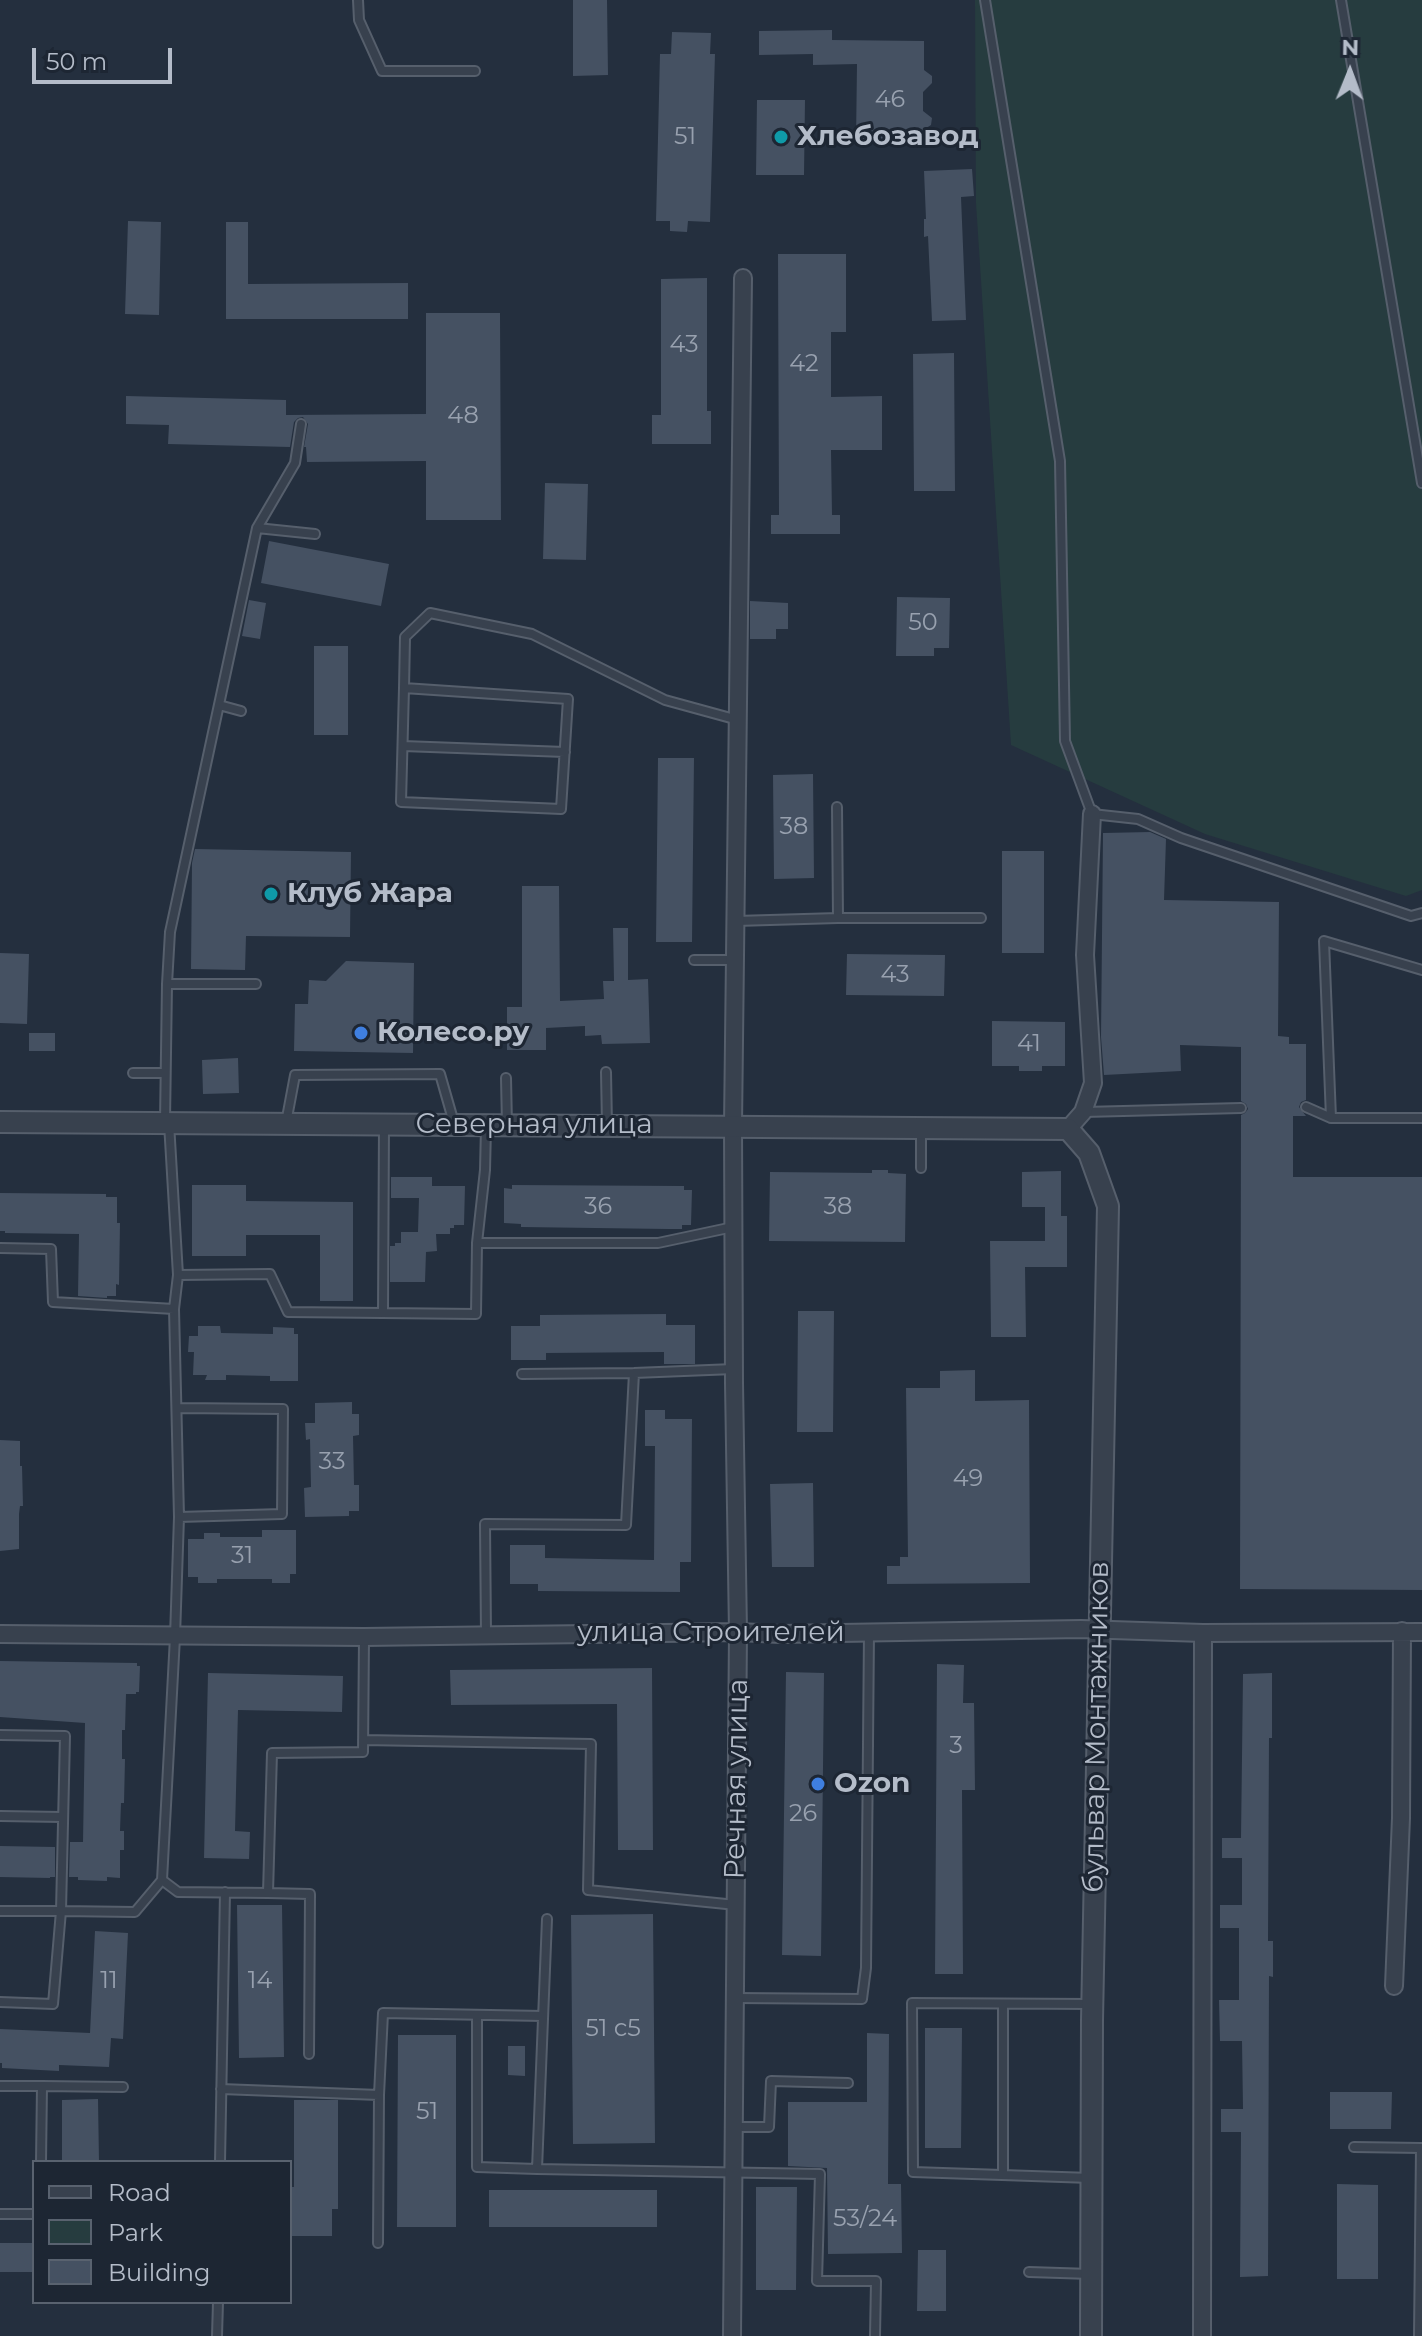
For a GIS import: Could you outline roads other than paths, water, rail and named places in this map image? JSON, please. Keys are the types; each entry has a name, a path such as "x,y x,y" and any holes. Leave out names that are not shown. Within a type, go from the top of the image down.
{"street":[{"name":"Речная улица","path":"732,2336 738,1632 733,1125 743,278"},
{"path":"1068,1129 1083,1112 1093,1083 1085,955 1092,814"},
{"name":"Северная улица","path":"0,1122 1068,1129"},
{"name":"бульвар Монтажников","path":"1068,1129 1089,1153 1108,1206 1092,2004 1091,2336"},
{"name":"улица Строителей","path":"0,1634 364,1637 1100,1630 1422,1632"},
{"path":"1394,1986 1401,1818 1402,1631"},
{"path":"1202,2336 1203,1633"}],"lane":[{"path":"358,0 359,20 382,71 475,71"},
{"path":"985,0 1060,461 1065,741 1092,814 1138,819 1181,838 1411,916 1422,913"},
{"path":"1341,0 1422,483"},
{"path":"0,1911 135,1912 162,1880 179,1517 174,1309 178,1275 165,1073 170,932 257,528 295,463 301,424"},
{"path":"257,528 315,534"},
{"path":"404,688 568,699 561,809 401,802 405,637 430,613 532,634 665,700 738,720"},
{"path":"219,705 241,711"},
{"path":"403,746 565,752"},
{"path":"837,807 838,918"},
{"path":"736,921 981,918"},
{"path":"1331,1118 1324,941 1422,970"},
{"path":"694,960 735,960"},
{"path":"167,984 256,984"},
{"path":"606,1072 607,1125"},
{"path":"133,1073 165,1073"},
{"path":"286,1123 295,1075 440,1074 454,1124"},
{"path":"506,1078 507,1125"},
{"path":"1306,1107 1331,1118 1422,1118"},
{"path":"1083,1112 1241,1108"},
{"path":"178,1275 270,1274 288,1312 476,1314 477,1243 485,1170 486,1124"},
{"path":"383,1312 384,1125"},
{"path":"921,1127 921,1168"},
{"path":"477,1243 658,1243 733,1227"},
{"path":"0,1248 51,1249 53,1302 174,1309"},
{"path":"522,1374 734,1369"},
{"path":"486,1635 485,1524 626,1525 634,1373"},
{"path":"178,1408 283,1409 282,1514 179,1517"},
{"path":"735,1998 862,1999 866,1968 869,1632"},
{"path":"268,1893 272,1753 363,1752 364,1637"},
{"path":"0,1735 65,1736 61,1911 53,2004 0,2002"},
{"path":"363,1740 591,1744 588,1890 736,1905"},
{"path":"0,1816 62,1817"},
{"path":"162,1880 178,1892 310,1894 309,2054"},
{"path":"220,2160 225,1892"},
{"path":"537,2169 547,1919"},
{"path":"1091,2178 913,2172 912,2003 1092,2004"},
{"path":"1003,2004 1003,2175"},
{"path":"378,2243 383,2013 543,2016"},
{"path":"477,2015 477,2167 820,2174 817,2281 876,2281 875,2336"},
{"path":"734,2126 769,2127 771,2081 848,2083"},
{"path":"0,2086 123,2087"},
{"path":"41,2160 42,2086"},
{"path":"221,2089 379,2095"},
{"path":"1354,2147 1421,2148 1419,2336"},
{"path":"0,2214 32,2214"},
{"path":"1029,2272 1091,2274"},
{"path":"217,2336 218,2304"}],"place":[{"name":"Хлебозавод","path":"781,137"},
{"name":"Клуб Жара","path":"271,894"},
{"name":"Колесо.ру","path":"361,1033"},
{"name":"Ozon","path":"818,1784"}]}
